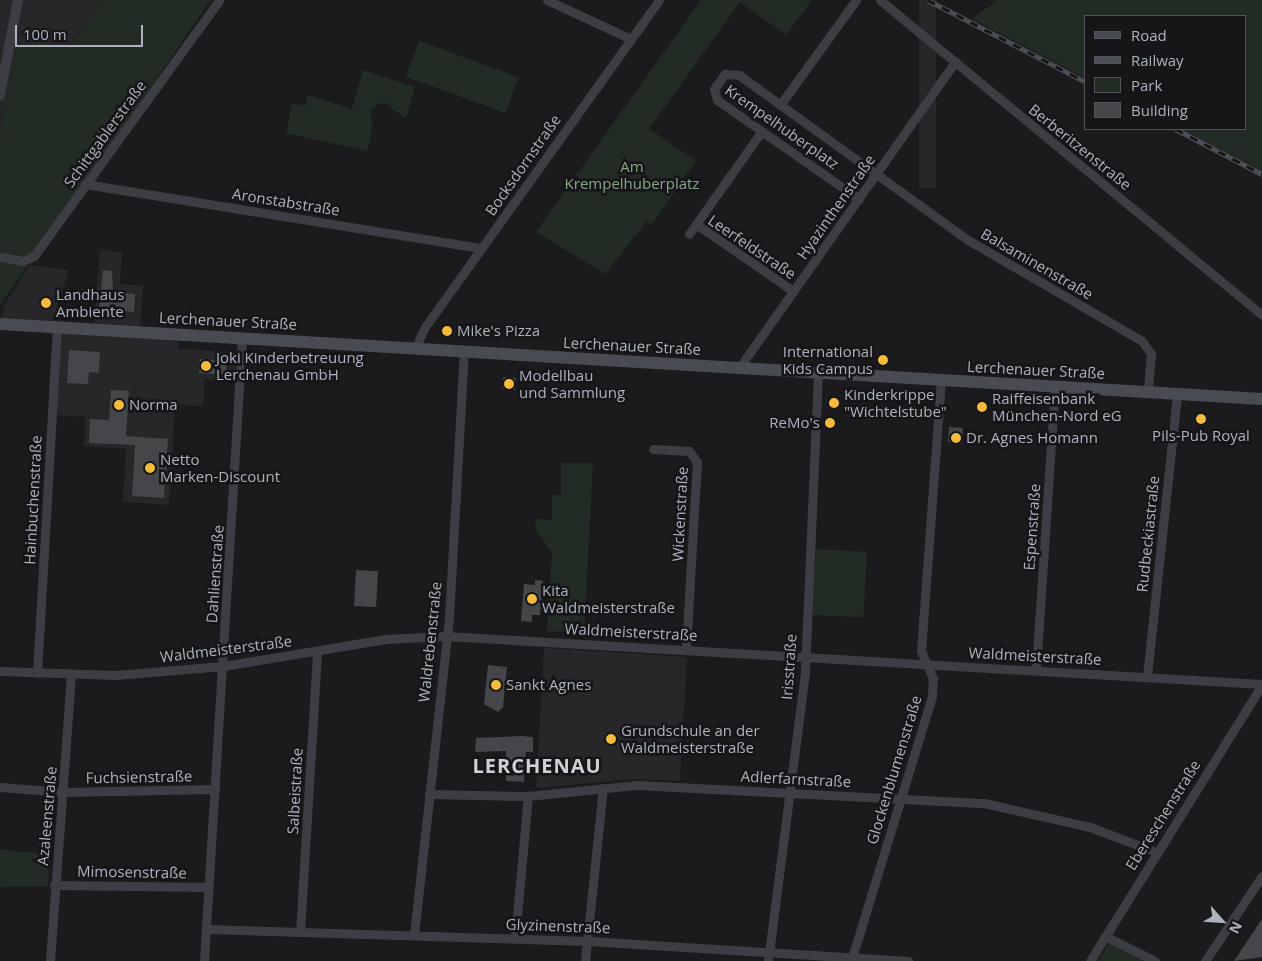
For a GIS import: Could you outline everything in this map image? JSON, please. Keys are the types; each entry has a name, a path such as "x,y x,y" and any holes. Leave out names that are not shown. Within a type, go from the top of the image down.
{"main road":[{"name":"Lerchenauer Straße","path":"0,324 1262,399"}],"street":[{"path":"0,95 18,0"},
{"name":"Schittgablerstraße","path":"0,257 23,261 34,256 220,0"},
{"path":"546,0 631,39"},
{"name":"Bocksdornstraße","path":"415,349 482,248 659,0"},
{"path":"780,105 856,0"},
{"name":"Berberitzenstraße","path":"880,0 1262,315"},
{"name":"Hyazinthenstraße","path":"739,368 955,62"},
{"name":"Krempelhuberplatz","path":"859,199 717,100 712,94 718,83 732,72 876,174"},
{"path":"689,234 762,132"},
{"name":"Balsaminenstraße","path":"876,174 968,240 1142,341 1151,354 1148,392"},
{"name":"Aronstabstraße","path":"85,184 482,248"},
{"name":"Leerfeldstraße","path":"696,224 793,291"},
{"name":"Hainbuchenstraße","path":"37,673 57,328"},
{"name":"Dahlienstraße","path":"204,961 242,338"},
{"name":"Waldrebenstraße","path":"414,935 446,636 464,352"},
{"name":"Irisstraße","path":"768,961 805,656 818,373"},
{"name":"Glockenblumenstraße","path":"852,958 932,696 933,678 921,651 941,380"},
{"name":"Espenstraße","path":"1036,670 1055,387"},
{"name":"Rudbeckiastraße","path":"1147,676 1177,394"},
{"name":"Wickenstraße","path":"653,449 689,451 697,462 686,649"},
{"name":"Waldmeisterstraße","path":"0,671 71,674 223,666 317,652 386,639 446,636 1147,676 1262,685"},
{"name":"Salbeistraße","path":"300,932 317,652"},
{"name":"Azaleenstraße","path":"50,961 54,885 63,792 71,674"},
{"name":"Ebereschenstraße","path":"1090,961 1156,852 1262,685"},
{"name":"Adlerfarnstraße","path":"429,794 528,796 637,785 900,798 1026,811 1090,827 1156,852"},
{"name":"Fuchsienstraße","path":"0,786 63,792 215,789"},
{"path":"585,961 589,941 603,788"},
{"path":"515,938 528,796"},
{"path":"1205,961 1262,876"},
{"name":"Mimosenstraße","path":"54,885 209,887"},
{"name":"Glyzinenstraße","path":"207,930 589,941 908,961"},
{"path":"1104,936 1155,961"}],"shaded area":[{"path":"0,0 101,0 68,47 26,38 0,135"},
{"path":"919,0 936,0 936,188 919,188"},
{"path":"1170,130 1185,130 1262,170 1262,177"},
{"path":"100,250 122,252 120,284 143,286 140,328 179,331 178,349 236,352 234,381 205,379 203,406 175,405 169,505 123,502 126,449 84,446 85,417 54,415 58,328 1,324 4,305 30,265 69,270 53,320 94,324"},
{"name":"Grundschule an der Waldmeisterstraße","path":"544,648 687,657 680,781 633,779 536,788"}],"green space":[{"path":"101,0 211,0 0,305 0,135 16,49 25,38 69,47"},
{"name":"Am Krempelhuberplatz","path":"701,0 812,0 786,35 740,2 649,129 696,161 651,225 647,221 605,274 536,232"},
{"path":"997,0 1262,0 1262,170 1185,130 1247,130 1247,15 1084,15 1084,77 972,19"},
{"path":"419,41 519,77 506,113 406,77"},
{"path":"363,70 415,87 406,119 386,103 377,104 370,112 373,126 367,151 286,133 292,103 305,106 308,95 352,109"},
{"path":"561,463 593,463 584,633 547,631 552,552 535,529 536,519 552,520 552,495 561,495"},
{"path":"816,549 867,552 863,618 813,615"},
{"path":"0,849 50,855 48,886 0,887"},
{"path":"1109,943 1145,961 1098,961"}],"building":[{"path":"103,270 112,271 113,292 135,294 134,312 99,309"},
{"path":"69,350 100,352 99,373 89,372 88,384 67,383"},
{"path":"200,359 227,361 226,375 199,373"},
{"name":"Modellbau und Sammlung","path":"503,377 516,378 515,390 502,389"},
{"path":"111,390 129,391 126,436 168,439 164,498 132,496 135,445 89,443 90,419 109,420"},
{"name":"Dr. Agnes Homann","path":"949,427 963,428 962,443 948,442"},
{"path":"356,570 378,571 376,607 354,606"},
{"name":"Kita Waldmeisterstraße","path":"535,580 543,581 540,615 532,615 532,622 521,621 524,584 535,585"},
{"name":"Sankt Agnes","path":"488,665 507,667 503,707 498,712 484,704"},
{"path":"533,737 533,752 526,752 524,782 506,781 506,751 475,752 476,738"},
{"path":"1262,919 1262,957 1234,961"}],"railway":[{"path":"928,0 1084,81"},
{"path":"1178,130 1262,174"}],"place":[{"name":"Landhaus Ambiente","path":"46,303"},
{"name":"Mike's Pizza","path":"447,331"},
{"name":"International Kids Campus","path":"883,360"},
{"name":"Joki Kinderbetreuung Lerchenau GmbH","path":"206,366"},
{"name":"Modellbau und Sammlung","path":"509,384"},
{"name":"Kinderkrippe \"Wichtelstube\"","path":"834,403"},
{"name":"Norma","path":"119,405"},
{"name":"Raiffeisenbank München-Nord eG","path":"982,407"},
{"name":"Pils-Pub Royal","path":"1201,419"},
{"name":"ReMo's","path":"830,423"},
{"name":"Dr. Agnes Homann","path":"956,438"},
{"name":"Netto Marken-Discount","path":"150,468"},
{"name":"Kita Waldmeisterstraße","path":"532,599"},
{"name":"Sankt Agnes","path":"496,685"},
{"name":"Grundschule an der Waldmeisterstraße","path":"611,739"}],"district":[{"name":"LERCHENAU","path":"537,765"}]}
